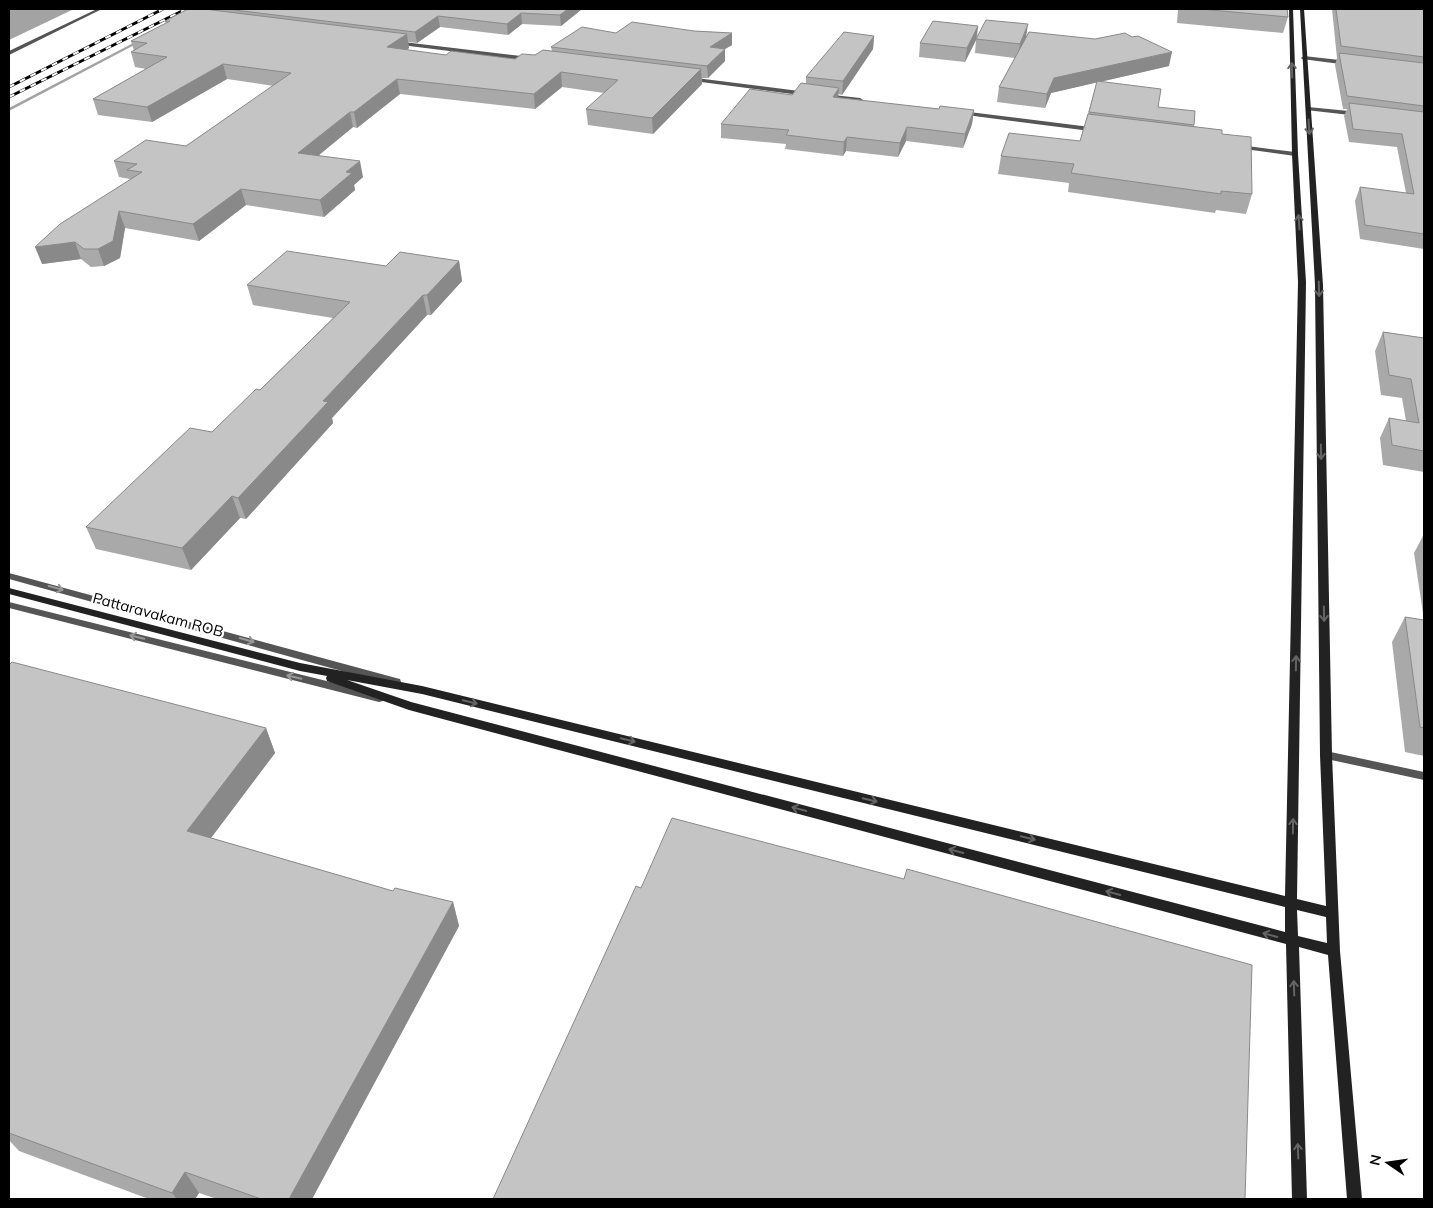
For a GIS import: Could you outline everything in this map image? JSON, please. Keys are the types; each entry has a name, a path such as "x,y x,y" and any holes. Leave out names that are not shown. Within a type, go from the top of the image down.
{"main road":[{"path":"1291,9 1295,154 1302,282 1291,903 1299,1199"},
{"path":"1302,9 1319,285 1326,754 1334,951 1355,1199"},
{"path":"1295,154 1311,156"},
{"name":"Pattaravakam ROB","path":"9,591 300,667 422,690 1333,913"},
{"name":"Pattaravakam ROB","path":"300,667 409,706 1334,951"}],"street":[{"path":"9,53 100,9"},
{"path":"389,42 536,60"},
{"path":"1304,58 1352,64"},
{"path":"683,78 811,94"},
{"path":"821,95 870,101"},
{"path":"1308,109 1366,115"},
{"path":"949,111 1107,131"},
{"path":"1236,147 1295,154"},
{"path":"9,576 213,630 422,690"},
{"path":"9,605 409,706"},
{"path":"1326,754 1424,776"}],"shaded area":[{"path":"9,9 74,9 9,40"}],"building":[{"path":"188,9 204,9 407,34 387,47 446,55 451,51 515,59 522,54 535,55 543,50 701,69 652,118 586,109 618,80 561,72 534,94 397,79 354,112 350,112 298,153 360,161 346,172 352,173 320,200 241,189 193,224 119,211 113,241 98,249 84,249 75,242 35,247 60,224 142,172 127,170 137,164 114,161 146,140 186,146 291,73 223,64 147,107 93,99 167,57 131,52 147,43 131,41 170,21 165,21"},
{"path":"226,9 568,9 560,15 521,13 507,24 438,16 415,32"},
{"path":"1200,9 1287,9 1288,17"},
{"path":"1336,9 1424,9 1424,57 1341,46"},
{"path":"986,20 1028,24 1020,44 976,39"},
{"path":"933,21 978,26 967,48 920,43"},
{"path":"632,22 694,31 732,33 710,47 725,49 707,66 551,47 582,27 616,33"},
{"path":"844,32 874,36 843,81 806,77"},
{"path":"1029,32 1095,39 1125,33 1132,37 1138,36 1172,52 1054,78 1047,94 999,87"},
{"path":"1339,53 1424,63 1424,106 1347,96"},
{"path":"1097,81 1161,89 1158,107 1195,111 1194,125 1089,112"},
{"path":"801,83 839,88 833,97 939,109 940,106 974,110 965,134 907,127 900,143 847,137 844,142 786,135 789,130 721,124 750,89 792,95"},
{"path":"1349,103 1424,112 1424,234 1365,225 1360,187 1414,194 1402,134 1353,129"},
{"path":"1088,114 1222,130 1222,134 1251,137 1252,194 1221,191 1221,194 1071,173 1074,164 1001,156 1009,133 1080,141"},
{"path":"287,251 386,266 400,252 459,261 427,295 423,295 323,401 328,402 238,498 232,496 182,548 86,527 190,428 212,432 256,389 260,390 350,302 247,285"},
{"path":"1383,332 1424,338 1424,451 1392,445 1389,418 1419,423 1411,379 1389,375"},
{"path":"1405,617 1424,620 1424,728 1420,727"},
{"path":"12,662 266,728 187,831 393,891 395,888 453,902 289,1199 261,1199 185,1172 172,1193 9,1133 9,665"},
{"path":"672,818 904,879 907,869 1252,965 1245,1199 493,1199 636,886 641,888"}],"waterway":[{"path":"9,110 140,41"}],"railway":[{"path":"9,87 163,9"},
{"path":"9,97 186,9"}]}
